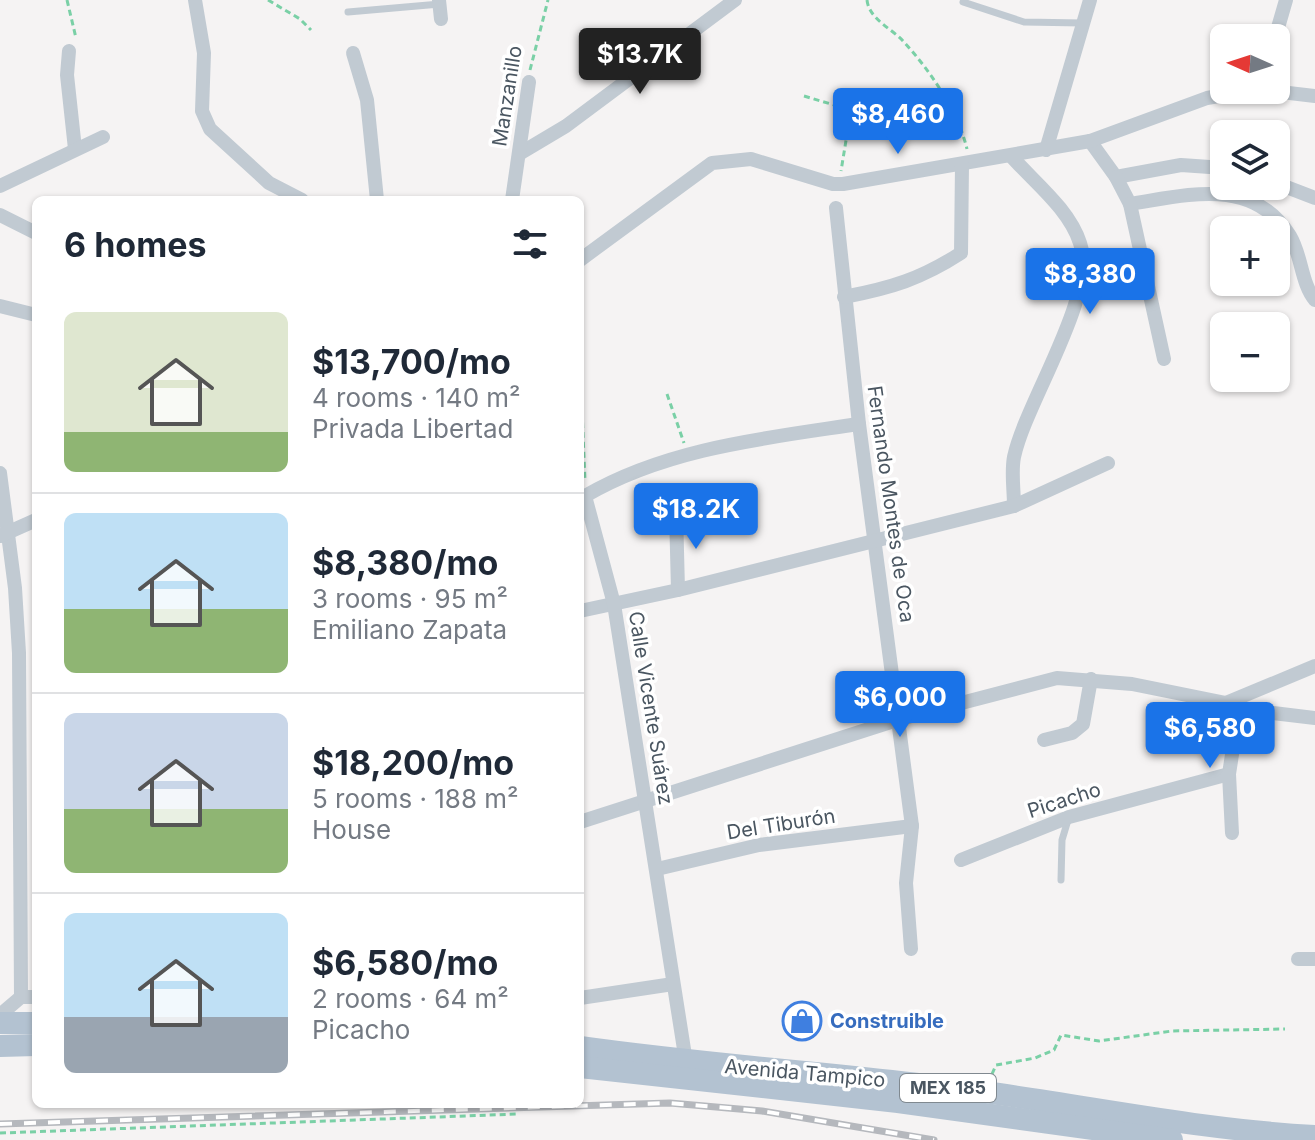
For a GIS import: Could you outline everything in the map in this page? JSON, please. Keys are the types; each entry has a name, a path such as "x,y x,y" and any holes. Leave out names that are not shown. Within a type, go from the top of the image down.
{"main road":[{"path":"0,1023 32,1023"},
{"path":"0,1046 32,1045"},
{"name":"Avenida Tampico","path":"584,1048 686,1062 984,1092 1241,1132 1315,1136"},
{"name":"Avenida Tampico","path":"584,1067 898,1102 1172,1140"}],"street":[{"path":"195,0 204,53 202,111 210,129 269,183 294,196"},
{"path":"519,154 566,126 735,0"},
{"path":"1046,150 1090,0"},
{"path":"1279,24 1286,0"},
{"path":"69,51 67,87 75,149"},
{"path":"353,53 367,100 377,196"},
{"name":"Manzanillo","path":"513,196 529,82"},
{"path":"1290,93 1315,96"},
{"path":"584,257 712,163 751,159 833,184 843,184 1090,141 1210,97"},
{"path":"0,186 103,137"},
{"path":"1090,141 1116,177 1130,204 1164,359"},
{"path":"1012,157 1069,219 1081,245 1082,268 1078,294 1029,411 1014,458 1014,506"},
{"path":"844,297 906,283 944,267 961,253 966,165"},
{"path":"1116,177 1181,165 1210,167"},
{"path":"1290,188 1315,198"},
{"path":"1130,204 1225,192 1248,198 1289,235 1301,261 1308,292 1315,300"},
{"name":"Fernando Montes de Oca","path":"836,208 859,424 912,826 906,883 911,949"},
{"path":"0,215 32,231"},
{"path":"0,306 32,314"},
{"path":"585,496 609,482 688,454 859,424"},
{"path":"584,610 678,590 1014,506 1108,463"},
{"path":"0,473 4,534 15,588 21,695 28,997 0,1015"},
{"name":"Calle Vicente Suárez","path":"585,496 614,604 686,1062"},
{"path":"676,512 678,590"},
{"path":"4,534 32,522"},
{"path":"1232,706 1315,666"},
{"path":"584,821 900,719 1057,678 1091,679 1232,706 1315,718"},
{"path":"1044,740 1072,733 1083,724 1091,679"},
{"path":"1232,706 1229,774 1232,833"},
{"name":"Picacho","path":"961,860 1069,817 1229,774"},
{"name":"Del Tiburón","path":"657,869 759,845 912,826"},
{"path":"1298,959 1315,959"},
{"path":"584,997 673,984"}],"lane":[{"path":"963,2 1024,22 1082,23"},
{"path":"348,12 440,8"},
{"path":"1061,880 1062,840 1069,817"}],"path":[{"path":"268,0 300,19 311,30"},
{"name":"Manzanillo","path":"529,82 532,53 548,0"},
{"path":"867,0 873,15 905,43 932,78 960,129 966,165"},
{"path":"804,96 851,110 840,168 843,184"},
{"path":"667,394 688,454"},
{"path":"584,469 585,496"},
{"path":"984,1092 996,1065 1035,1058 1054,1050 1061,1035 1099,1041 1172,1031 1285,1029"},
{"path":"0,1133 519,1114"}],"railway":[{"path":"584,1106 670,1103 762,1111 934,1140"},
{"path":"0,1124 510,1108"}],"place":[{"name":"Construible","path":"802,1021"}]}
